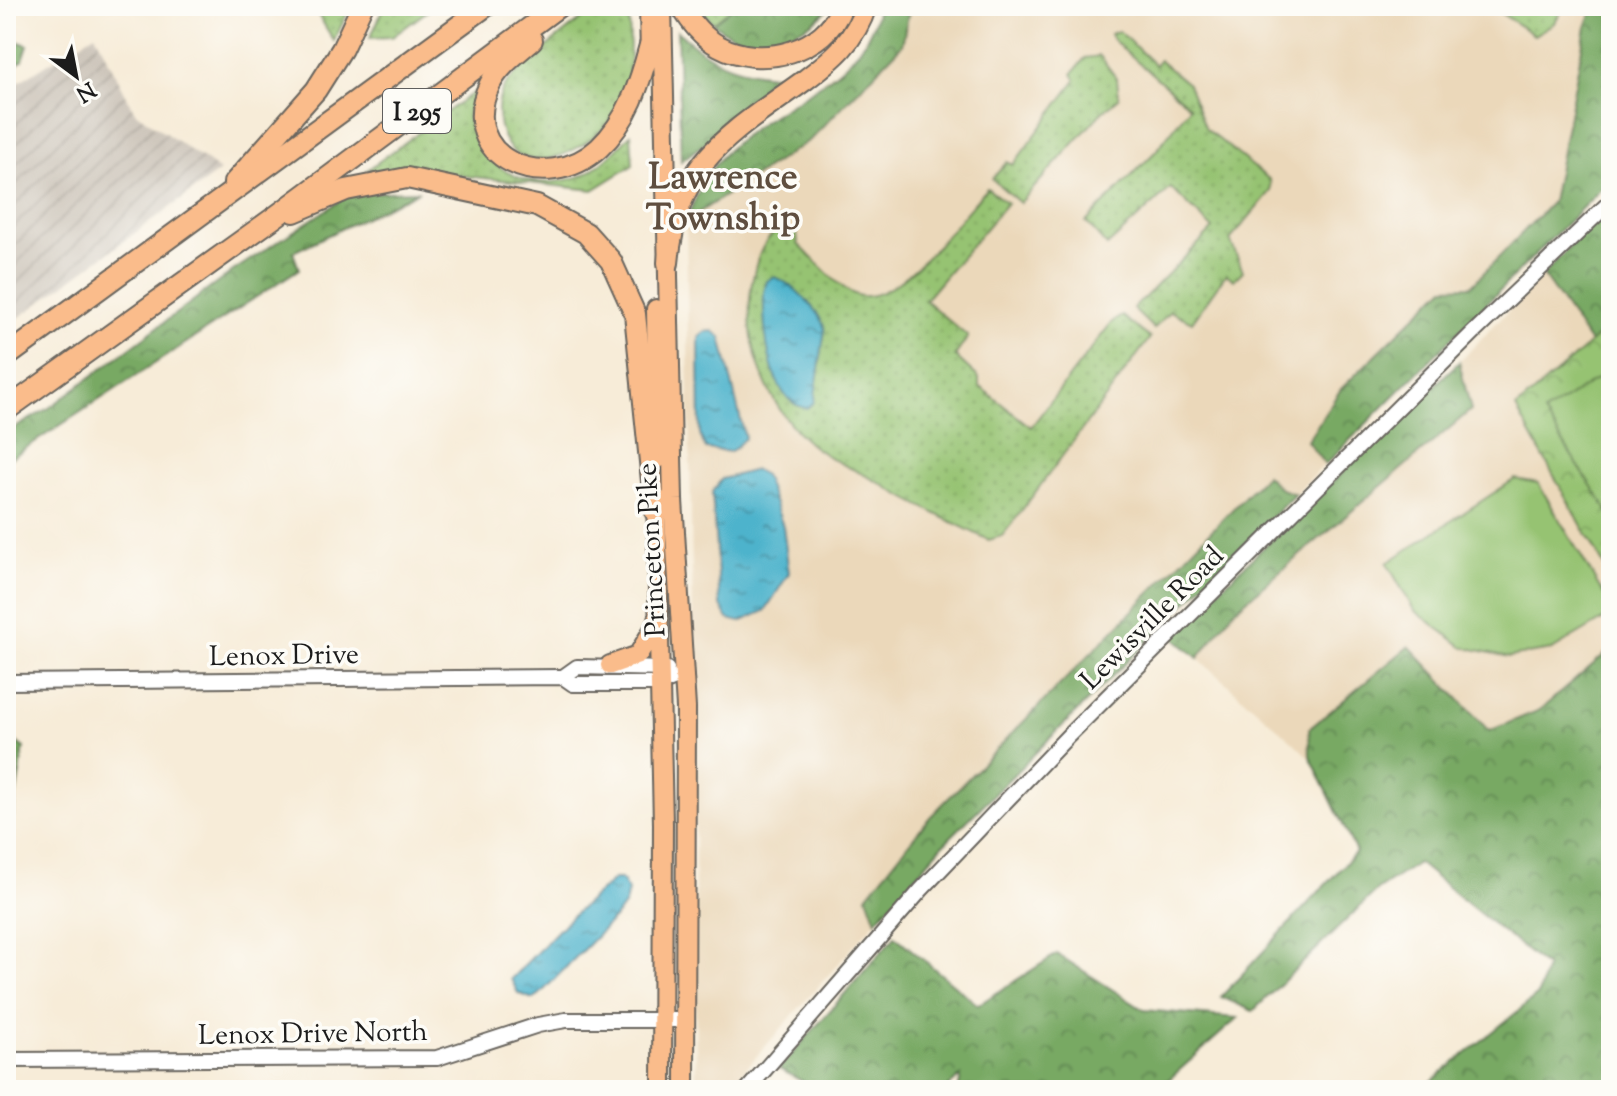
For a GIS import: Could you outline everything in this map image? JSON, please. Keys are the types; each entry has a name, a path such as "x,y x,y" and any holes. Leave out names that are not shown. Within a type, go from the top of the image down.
{"highway":[{"path":"224,198 241,171 316,90 342,49 362,6"},
{"name":"I 295","path":"6,357 486,6"},
{"path":"560,6 554,22 498,72 485,99 487,137 512,164 533,171 560,169 598,149 630,105 650,45"},
{"name":"I 295","path":"6,410 275,217 560,6"},
{"path":"681,6 695,26 719,46 760,56 792,51 815,41 834,23 842,6"},
{"path":"668,263 675,214 700,164 724,139 834,58 855,33 866,6"},
{"path":"275,217 358,186 407,178 537,206 586,233 611,261 635,314 655,511"}],"main road":[{"name":"Princeton Pike","path":"649,6 654,134 655,511 661,676 662,1090"},
{"name":"Princeton Pike","path":"662,6 673,500 684,674 685,1090"},
{"path":"610,665 638,655 659,621"}],"street":[{"name":"Lewisville Road","path":"747,1090 980,827 1473,333 1611,201"},
{"name":"Lenox Drive","path":"6,682 563,677 577,667 610,665 661,676"},
{"name":"Lenox Drive","path":"563,677 573,684 684,674"},
{"name":"Lenox Drive North","path":"6,1060 437,1058 526,1028 566,1020 686,1020"}],"shaded area":[{"path":"878,6 1611,6 1611,179 942,846 727,1090 696,1090 695,752 686,221 826,78 851,61 876,20"},
{"path":"95,34 135,112 220,171 6,327 6,90"},
{"path":"1611,203 1611,1000 1418,863 1290,739 1171,635 1459,362"}],"green space":[{"path":"307,6 351,6 334,41 317,13"},
{"path":"385,6 434,6 392,37 370,38"},
{"path":"598,6 629,6 629,76 621,105 607,124 568,153 546,159 526,158 510,148 500,127 498,109 502,91 531,60"},
{"path":"697,6 735,6 713,23"},
{"path":"735,6 831,6 805,27 790,34 758,40 727,33 713,23"},
{"path":"878,6 910,6 902,45 810,140 686,221 704,182 722,156 749,132 839,70 857,52 871,31"},
{"path":"1490,6 1565,6 1554,23 1534,35"},
{"path":"1594,6 1611,6 1611,179 1325,465 1307,441 1341,389 1445,287 1471,286 1552,202 1586,27"},
{"path":"6,21 7,38 28,45 23,60 6,72"},
{"path":"677,31 724,64 780,76 764,99 681,161"},
{"path":"1119,31 1155,65 1159,60 1188,84 1206,129 1270,180 1271,191 1230,240 1243,271 1234,280 1226,274 1192,322 1170,311 1154,329 1133,309 1213,229 1171,188 1107,246 1086,222 1155,152 1190,107 1113,40 1110,34"},
{"path":"1100,56 1117,79 1119,98 1102,112 1020,203 992,179 1007,162 1013,165 1076,80 1072,74 1085,58"},
{"path":"477,90 468,113 471,131 490,158 512,174 524,179 550,182 578,177 600,164 631,134 633,165 593,190 419,171 367,170"},
{"path":"987,188 1007,203 925,300 968,337 955,356 979,378 979,386 1031,427 1112,322 1122,316 1150,338 1014,521 1002,536 989,540 832,458 808,442 780,410 761,372 751,331 750,309 757,261 765,244 776,232 784,228 797,234 798,244 840,285 854,294 870,296 888,289 926,258"},
{"path":"419,191 293,252 299,269 6,461 6,433 49,408 233,271 352,193"},
{"path":"1611,203 1611,325 1591,344 1543,275"},
{"path":"1611,325 1611,578 1516,408"},
{"path":"1459,362 1471,410 1235,610 1198,658 1171,635"},
{"path":"1611,370 1611,516 1544,413"},
{"path":"1266,475 1281,489 1295,494 942,846 876,921 867,896 930,817"},
{"path":"1515,479 1538,483 1611,607 1611,615 1552,650 1509,657 1463,647 1414,610 1387,563"},
{"path":"1409,646 1489,731 1540,710 1611,649 1611,1090 1421,1090 1538,995 1546,967 1418,863 1377,890 1253,1011 1221,997 1356,852 1310,756 1309,729"},
{"path":"6,734 24,748 12,819 6,821"},
{"path":"895,936 978,1005 1057,954 1144,1010 1238,1018 1157,1090 958,1090 961,1076 945,1090 819,1090 779,1069"}],"water":[{"path":"774,277 804,298 825,329 814,402 807,408 794,403 783,392 770,360 764,292 767,281"},
{"path":"713,331 721,337 745,438 731,452 706,449 700,435 699,337 704,332"},
{"path":"755,470 764,475 783,526 789,573 765,611 740,622 728,619 720,604 712,492 722,479"},
{"path":"614,879 621,879 628,891 625,904 617,915 540,994 533,999 518,993 511,979 572,916"}],"district":[{"name":"Lawrence Township","path":"723,196"}]}
